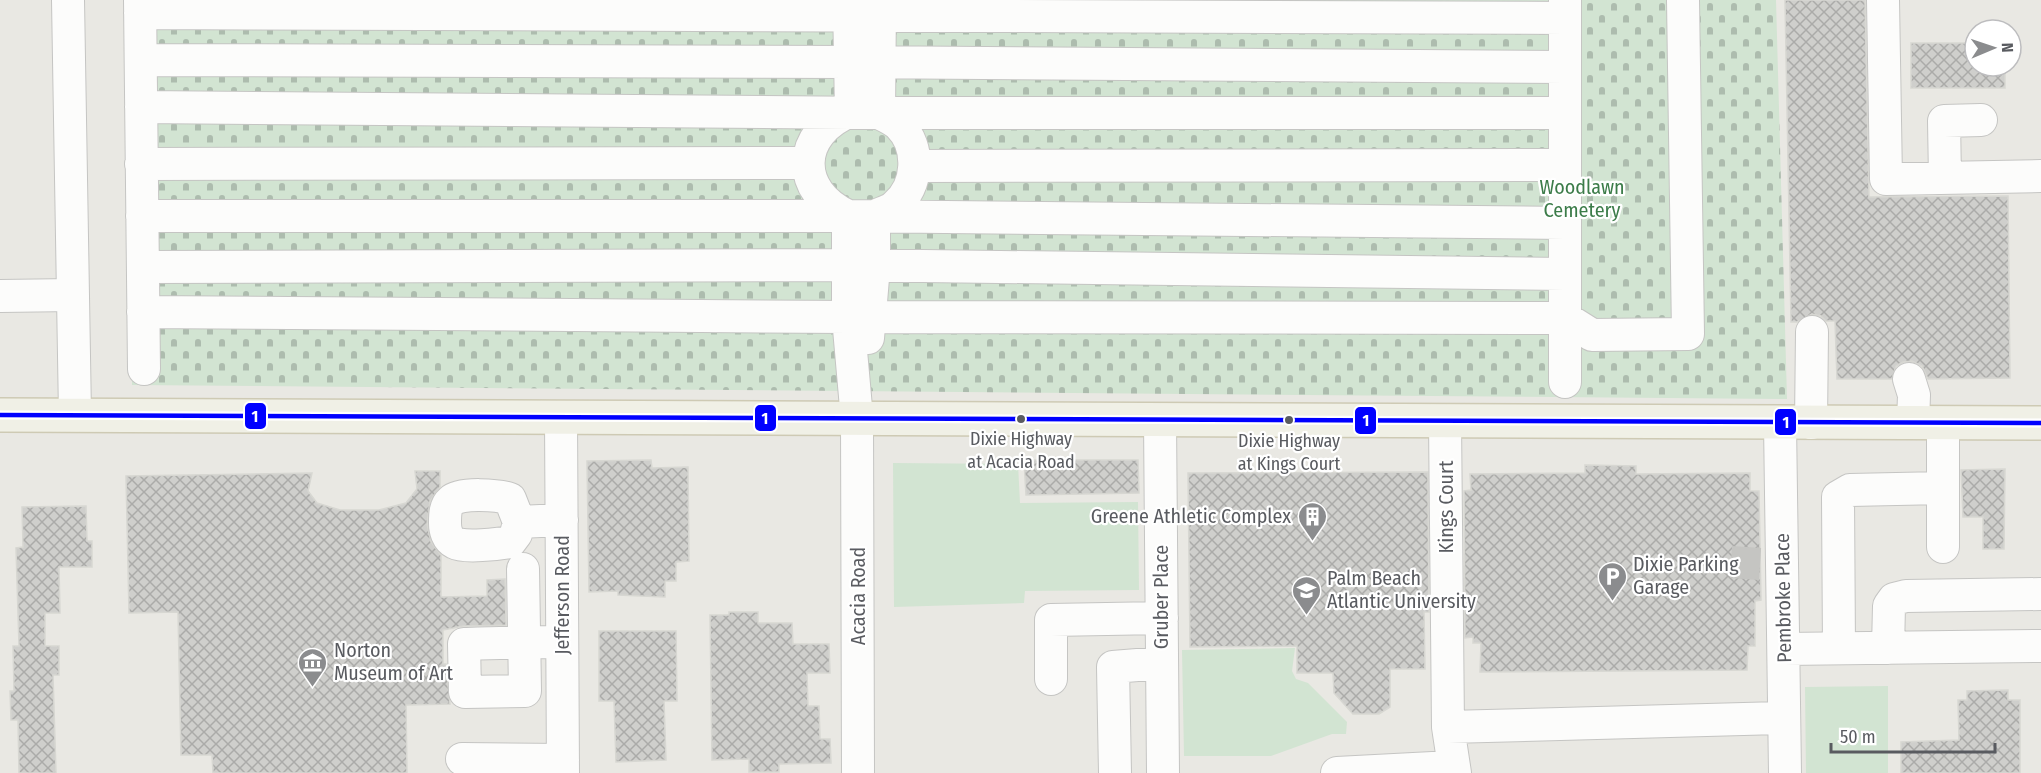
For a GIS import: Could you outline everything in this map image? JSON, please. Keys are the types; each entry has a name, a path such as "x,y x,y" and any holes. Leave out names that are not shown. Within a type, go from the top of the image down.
{"main road":[{"path":"0,415 2041,423"}],"street":[{"path":"65,415 64,295 68,0"},
{"path":"143,312 859,317 1565,318 1592,335 1688,334 1683,0"},
{"path":"1883,0 1886,188 1945,178 2041,176"},
{"path":"144,369 140,7 1565,9 1565,382"},
{"path":"864,7 865,112"},
{"path":"141,60 864,62 1565,68"},
{"path":"141,107 865,112 1565,113"},
{"path":"865,112 898,124 912,143 916,166 909,189 895,206 861,216 831,208 819,196 811,180 808,163 812,145 820,130 834,118 865,112"},
{"path":"1945,178 1944,121 1981,120"},
{"path":"141,164 808,163"},
{"path":"916,166 1565,165"},
{"path":"142,216 861,216 1565,223"},
{"name":"Acacia Road","path":"858,773 857,419 861,216"},
{"path":"142,267 860,266 1565,273"},
{"path":"0,296 64,295"},
{"name":"Pembroke Place","path":"1785,773 1784,649 1771,563 1812,332"},
{"path":"1909,379 1928,424 1943,488 1943,547"},
{"name":"Jefferson Road","path":"561,418 563,766"},
{"name":"Gruber Place","path":"1160,420 1163,773"},
{"name":"Kings Court","path":"1445,421 1448,727 1453,770"},
{"path":"1839,648 1838,497 1850,490 1943,488"},
{"path":"519,522 562,520"},
{"path":"523,569 525,642 562,642"},
{"path":"1888,648 1889,606 1894,599 2041,594"},
{"path":"1051,679 1051,620 1162,618"},
{"path":"1784,649 2041,646"},
{"path":"1115,773 1113,668 1162,663"},
{"path":"1448,727 1784,718"},
{"path":"462,759 563,766"},
{"path":"1337,773 1453,770"}],"green space":[{"name":"Woodlawn Cemetery","path":"130,0 1776,0 1787,399 132,385"},
{"path":"893,463 1018,464 1020,503 1138,502 1139,590 1025,591 1024,603 894,607"},
{"path":"1295,648 1292,671 1296,679 1308,683 1347,722 1346,734 1332,734 1271,756 1184,756 1182,650"},
{"path":"1888,686 1888,773 1806,773 1805,687"}],"building":[{"path":"1785,0 1865,0 1869,197 2008,196 2010,378 1928,379 1922,366 1912,361 1896,366 1892,379 1837,379 1835,321 1826,321 1821,316 1812,314 1797,322 1791,322"},
{"path":"1911,43 1963,43 1963,78 2005,78 2005,88 1911,88"},
{"path":"651,460 652,468 688,467 689,561 676,562 676,581 665,581 665,597 618,595 618,591 589,592 587,461"},
{"path":"1024,460 1138,460 1139,493 1026,495"},
{"name":"Dixie Parking Garage","path":"1585,465 1636,466 1636,474 1750,473 1750,491 1759,491 1761,600 1755,601 1755,646 1748,646 1747,670 1480,672 1481,643 1473,643 1473,637 1465,638 1464,491 1471,490 1470,474 1585,473"},
{"path":"2005,469 2004,549 1983,549 1983,517 1963,517 1961,470"},
{"path":"415,471 440,471 440,487 430,501 427,524 431,542 441,555 441,597 487,596 487,580 505,579 506,625 463,626 443,630 443,664 446,664 450,704 406,705 407,773 213,773 212,755 181,755 178,612 129,613 126,476 312,473 308,491 317,503 340,510 379,510 406,503 417,489"},
{"name":"Greene Athletic Complex","path":"1428,472 1429,612 1424,612 1425,669 1390,669 1390,707 1379,714 1353,714 1334,693 1333,673 1297,673 1297,646 1190,647 1188,473"},
{"path":"86,506 87,541 92,541 92,567 59,567 60,613 45,613 45,646 59,646 59,675 53,675 56,773 19,773 18,720 11,720 10,691 14,691 13,646 19,646 16,548 23,547 22,507"},
{"path":"729,612 758,612 758,623 792,623 793,644 829,644 830,673 807,673 808,706 819,706 820,739 830,739 831,763 779,764 779,772 749,772 749,759 712,760 710,615 729,615"},
{"path":"599,631 676,631 677,701 664,701 666,760 616,762 614,701 599,701"},
{"path":"2008,690 2008,700 2020,700 2020,773 1901,773 1901,742 1959,740 1958,700 1967,700 1967,691"}],"tunnel":[{"path":"1731,562 1760,564"}],"transit line":[{"name":"1","path":"0,415 2041,423"}],"place":[{"name":"Dixie Highway at Acacia Road","path":"1021,419"},
{"name":"Dixie Highway at Kings Court","path":"1289,420"},
{"name":"Greene Athletic Complex","path":"1312,542"},
{"name":"Dixie Parking Garage","path":"1612,602"},
{"name":"Palm Beach Atlantic University","path":"1306,616"},
{"name":"Norton Museum of Art","path":"313,688"}]}
